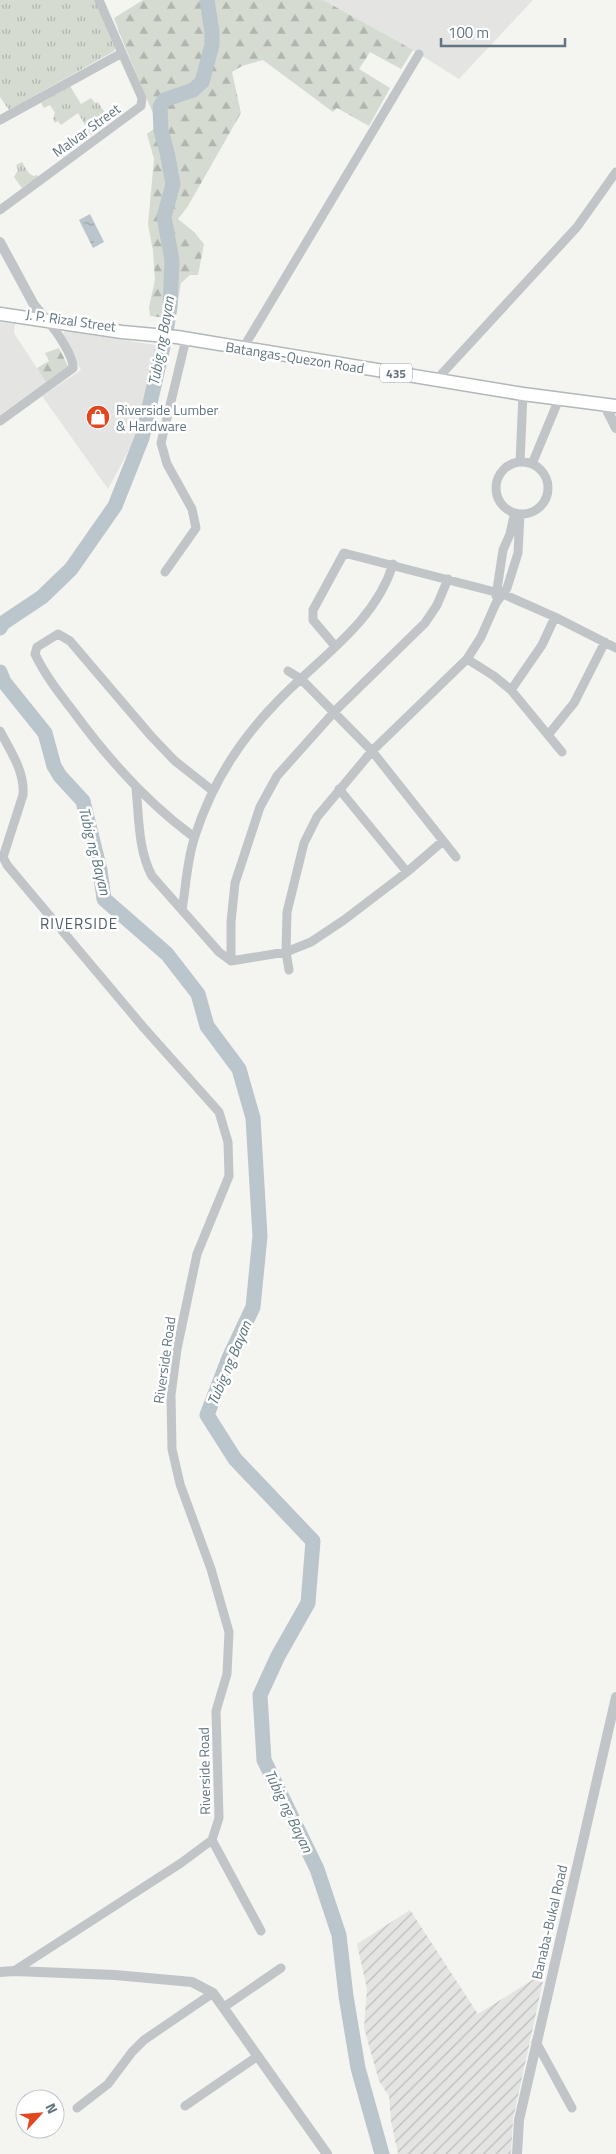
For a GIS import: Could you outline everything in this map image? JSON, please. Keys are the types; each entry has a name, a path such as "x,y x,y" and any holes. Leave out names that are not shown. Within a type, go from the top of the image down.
{"main road":[{"name":"J. P. Rizal Street","path":"0,310 46,319"},
{"name":"J. P. Rizal Street","path":"0,314 146,333"},
{"name":"Batangas-Quezon Road","path":"146,333 524,394 610,405"}],"street":[{"path":"0,120 122,53 99,0"},
{"name":"Malvar Street","path":"0,210 141,106 142,98 122,53"},
{"path":"242,350 419,54"},
{"path":"437,379 577,226 616,172"},
{"path":"0,242 32,302 54,329 73,362 73,368 0,421"},
{"path":"165,572 196,528 192,509 167,464 161,443 182,338"},
{"path":"520,462 524,394"},
{"path":"532,464 559,399"},
{"path":"610,405 616,428"},
{"path":"520,462 532,464 538,468 547,480 547,495 539,508 533,512 517,513 503,506 498,499 496,482 505,468 520,462"},
{"path":"289,970 286,952 287,912 304,843 318,817 372,751 467,659 481,637 496,603 499,593 503,550 517,513"},
{"path":"499,593 508,585 512,566 518,553 517,513"},
{"path":"335,646 314,620 313,610 344,553 393,564 499,593 555,617 616,648"},
{"path":"502,563 512,566"},
{"path":"182,910 194,837 213,791 242,743 275,703 335,646 376,601 388,583 393,564"},
{"path":"231,960 231,922 235,883 260,807 277,776 335,711 425,623 437,605 448,579"},
{"path":"511,690 537,652 555,617"},
{"path":"194,837 171,820 136,788 106,756 42,671 35,654 37,647 58,634 70,641 151,736 175,761 213,791"},
{"path":"548,735 574,703 605,642"},
{"path":"467,659 494,676 511,690 562,752"},
{"path":"288,671 301,679 335,711 372,751 456,857"},
{"name":"Riverside Road","path":"1,738 23,777 24,785 23,795 3,857 7,865 144,1028 219,1112 228,1142 229,1176 197,1254 177,1349 171,1395 172,1449 180,1484 212,1569 229,1632 227,1674 216,1710 219,1818 212,1840"},
{"path":"136,788 142,845 147,866 152,876 219,952 231,960 286,952 311,942 344,920 407,872 443,841"},
{"path":"339,789 407,872"},
{"name":"Banaba-Bukal Road","path":"517,2154 519,2120 616,1697"},
{"path":"14,1971 212,1840 262,1931"},
{"path":"224,2008 281,1968"},
{"path":"0,1972 115,1975 192,1982 213,1993 327,2154"},
{"path":"77,2108 108,2084 132,2052 144,2040 213,1993"},
{"path":"536,2042 572,2108"},
{"path":"185,2106 258,2056"}],"shaded area":[{"path":"323,0 533,0 459,79 419,54"},
{"path":"0,322 15,324 14,333 46,382 0,415"},
{"name":"Riverside Lumber & Hardware","path":"64,331 156,345 136,437 108,489 42,396 81,370 63,339"},
{"path":"410,1910 478,2014 545,1972 513,2119 511,2154 398,2154 391,2121 389,2096 379,2081 364,2028 367,1989 357,1944"}],"green space":[{"path":"0,0 95,0 115,48 114,51 9,110 0,97"},
{"path":"143,0 323,0 413,50 401,69 370,52 359,69 390,88 369,126 337,108 333,112 263,60 242,66 232,72 241,113 188,206 178,219 194,232 204,244 198,275 190,275 181,283 175,319 150,316 149,307 155,280 153,251 148,224 154,159 147,134 155,128 154,126 157,123 114,18"},
{"path":"70,86 81,104 91,98 95,103 98,102 110,121 91,135 78,113 61,125 58,121 55,123 53,118 55,113 50,105 44,108 41,103"},
{"path":"22,162 28,172 38,177 22,188 14,177 18,170 16,165"},
{"path":"59,348 68,366 46,382 37,368 49,361 45,353"}],"water":[{"path":"90,214 104,242 93,248 79,220"}],"waterway":[{"name":"Tubig ng Bayan","path":"0,628 3,623 42,597 71,569 115,506 142,438 165,338 170,307 172,260 164,217 173,184 161,131 160,107 164,100 193,90 202,82 212,45 207,0"},
{"name":"Tubig ng Bayan","path":"0,672 4,682 45,733 54,766 60,776 83,801 100,870 104,899 167,954 198,994 207,1026 239,1069 253,1118 260,1236 253,1307 229,1358 207,1415 235,1459 313,1541 308,1603 278,1656 260,1695 264,1760 317,1869 339,1935 346,1996 358,2068 382,2154"}],"place":[{"name":"Riverside Lumber & Hardware","path":"98,417"}],"district":[{"name":"RIVERSIDE","path":"79,923"}]}
